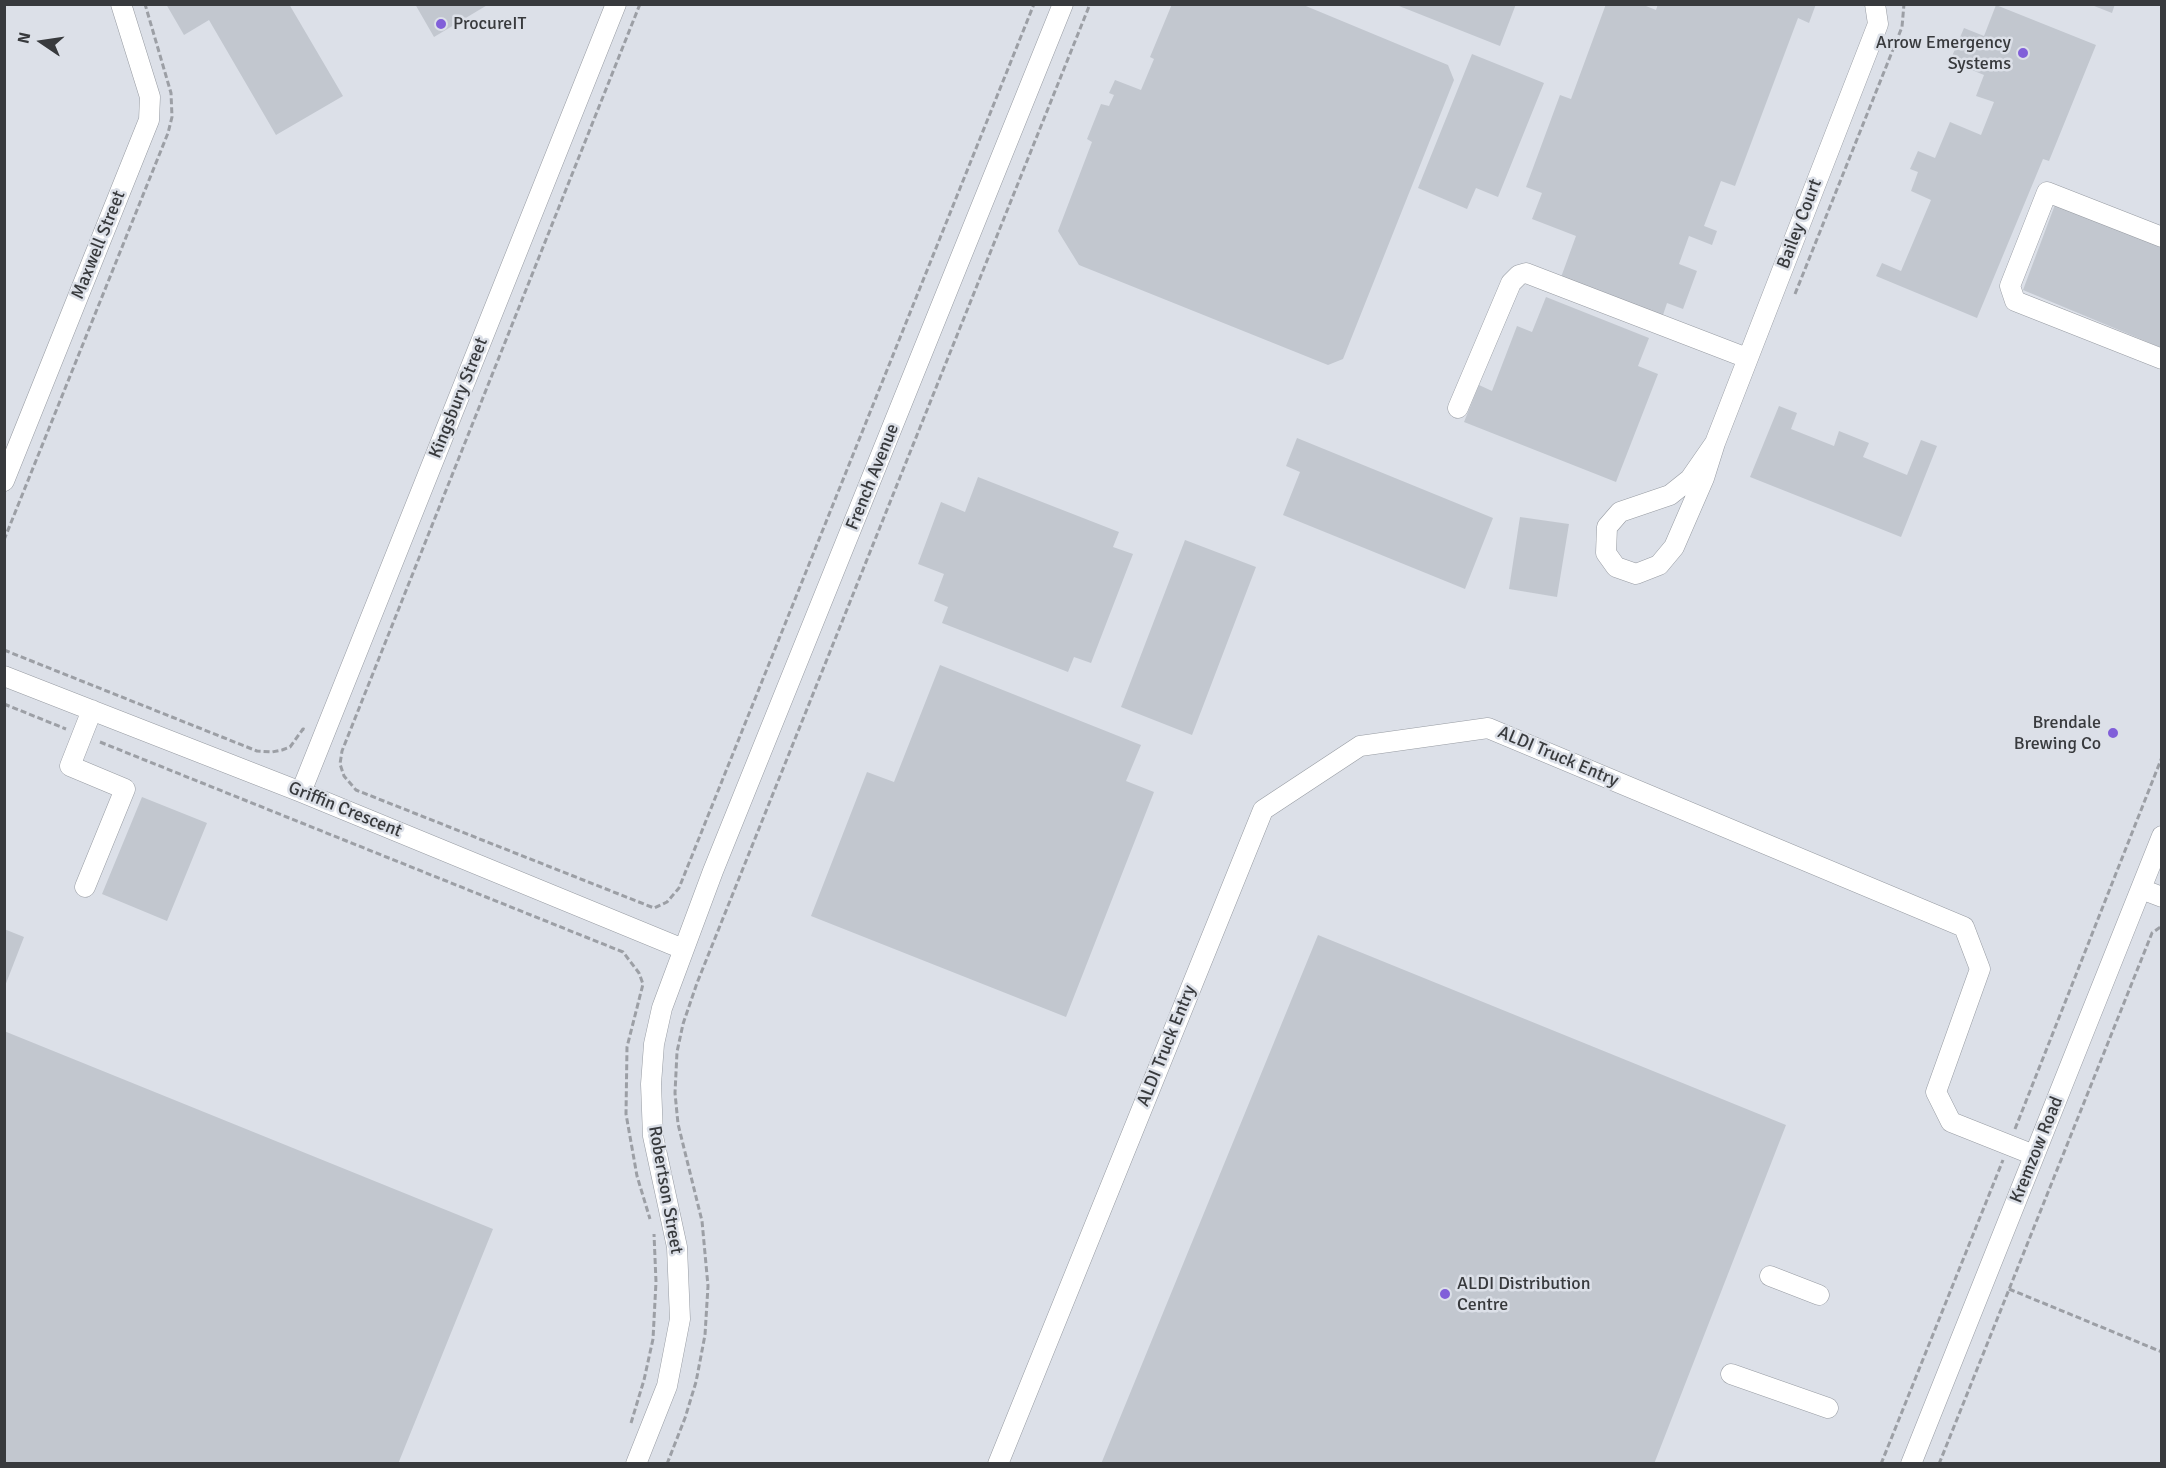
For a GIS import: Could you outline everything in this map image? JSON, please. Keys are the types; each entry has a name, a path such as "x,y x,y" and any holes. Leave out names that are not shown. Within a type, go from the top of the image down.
{"street":[{"name":"Maxwell Street","path":"4,481 149,120 150,97 121,4"},
{"name":"Kingsbury Street","path":"301,792 616,4"},
{"name":"French Avenue","path":"682,949 1063,4"},
{"name":"Bailey Court","path":"1715,443 1690,479 1670,495 1620,512 1607,527 1606,552 1617,567 1636,574 1659,565 1674,547 1704,478 1715,443 1878,24 1875,4"},
{"path":"2162,237 2047,192 2010,286 2014,301 2162,359"},
{"path":"1458,408 1511,283 1519,275 1526,273 1748,358"},
{"name":"Griffin Crescent","path":"4,676 301,792 682,949"},
{"path":"85,887 125,789 70,766 92,710"},
{"name":"ALDI Truck Entry","path":"998,1464 1263,810 1360,746 1488,728 1964,927 1980,969 1936,1092 1951,1122 2034,1155"},
{"name":"Kremzow Road","path":"1911,1464 2162,836"},
{"path":"2140,889 2162,897"},
{"name":"Robertson Street","path":"636,1464 667,1386 680,1319 677,1247 653,1136 651,1084 654,1044 662,1008 682,949"},
{"path":"1770,1276 1819,1295"},
{"path":"1731,1374 1828,1408"}],"path":[{"path":"640,4 342,751 340,764 344,776 356,790 650,908 667,902 679,888 1034,4"},
{"path":"697,983 1090,4"},
{"path":"5,656 6,650 257,751 273,752 290,747 303,729 307,731"},
{"path":"4,704 623,952 629,958 643,984 627,1047 626,1114 637,1176 653,1229 656,1282 652,1340 644,1380 627,1433"},
{"path":"1881,1464 2162,757"},
{"path":"648,913 650,908"},
{"path":"1939,1464 2152,933 2162,926"},
{"path":"629,958 632,951"},
{"path":"2009,1289 2162,1352"}],"building":[{"path":"166,4 289,4 343,96 276,135 209,20 184,35"},
{"name":"ProcureIT","path":"415,4 489,4 434,37"},
{"path":"1172,4 1301,4 1448,65 1454,80 1343,359 1328,365 1079,265 1058,231 1092,142 1087,139 1101,104 1109,106 1114,95 1109,93 1115,80 1141,90 1154,59 1150,57"},
{"path":"1394,4 1516,4 1500,46"},
{"path":"1606,4 1641,4 1656,10 1658,4 1816,4 1809,23 1798,18 1735,186 1721,181 1704,226 1717,231 1712,245 1689,236 1679,264 1697,271 1683,309 1667,303 1662,318 1560,280 1576,236 1532,219 1542,193 1526,187 1560,95 1571,99"},
{"path":"2089,4 2115,4 2112,13"},
{"path":"1996,5 2096,45 2049,161 2043,159 1977,318 1876,276 1882,263 1901,271 1931,200 1911,191 1918,172 1910,169 1918,151 1935,158 1950,122 1981,135 1994,102 1976,96 1984,75 1950,61 1964,28 1984,36"},
{"path":"1472,54 1544,83 1498,197 1476,188 1467,209 1418,188"},
{"path":"2056,202 2162,245 2162,348 2023,290"},
{"path":"1546,297 1649,338 1638,366 1658,374 1616,482 1464,422 1479,385 1492,391 1517,326 1532,332"},
{"path":"1779,406 1797,413 1791,429 1834,446 1839,431 1869,443 1863,457 1907,475 1921,440 1937,446 1901,537 1750,477"},
{"path":"1297,438 1493,518 1465,589 1283,515 1300,472 1286,466"},
{"path":"978,477 1119,532 1113,547 1133,554 1091,663 1074,657 1068,672 942,623 948,607 934,601 944,574 918,564 941,502 965,512"},
{"path":"1520,517 1569,524 1557,597 1509,589"},
{"path":"1185,540 1256,567 1192,735 1121,707"},
{"path":"940,665 1141,745 1126,781 1154,792 1066,1017 811,916 867,772 894,782"},
{"path":"142,797 207,823 167,921 102,894"},
{"path":"4,929 24,937 5,986 4,986"},
{"name":"ALDI Distribution Centre","path":"1318,935 1786,1125 1654,1464 1101,1464"},
{"path":"4,1031 493,1229 398,1464 4,1464"}],"place":[{"name":"ProcureIT","path":"441,24"},
{"name":"Arrow Emergency Systems","path":"2023,53"},
{"name":"Brendale Brewing Co","path":"2113,733"},
{"name":"ALDI Distribution Centre","path":"1445,1294"}]}
